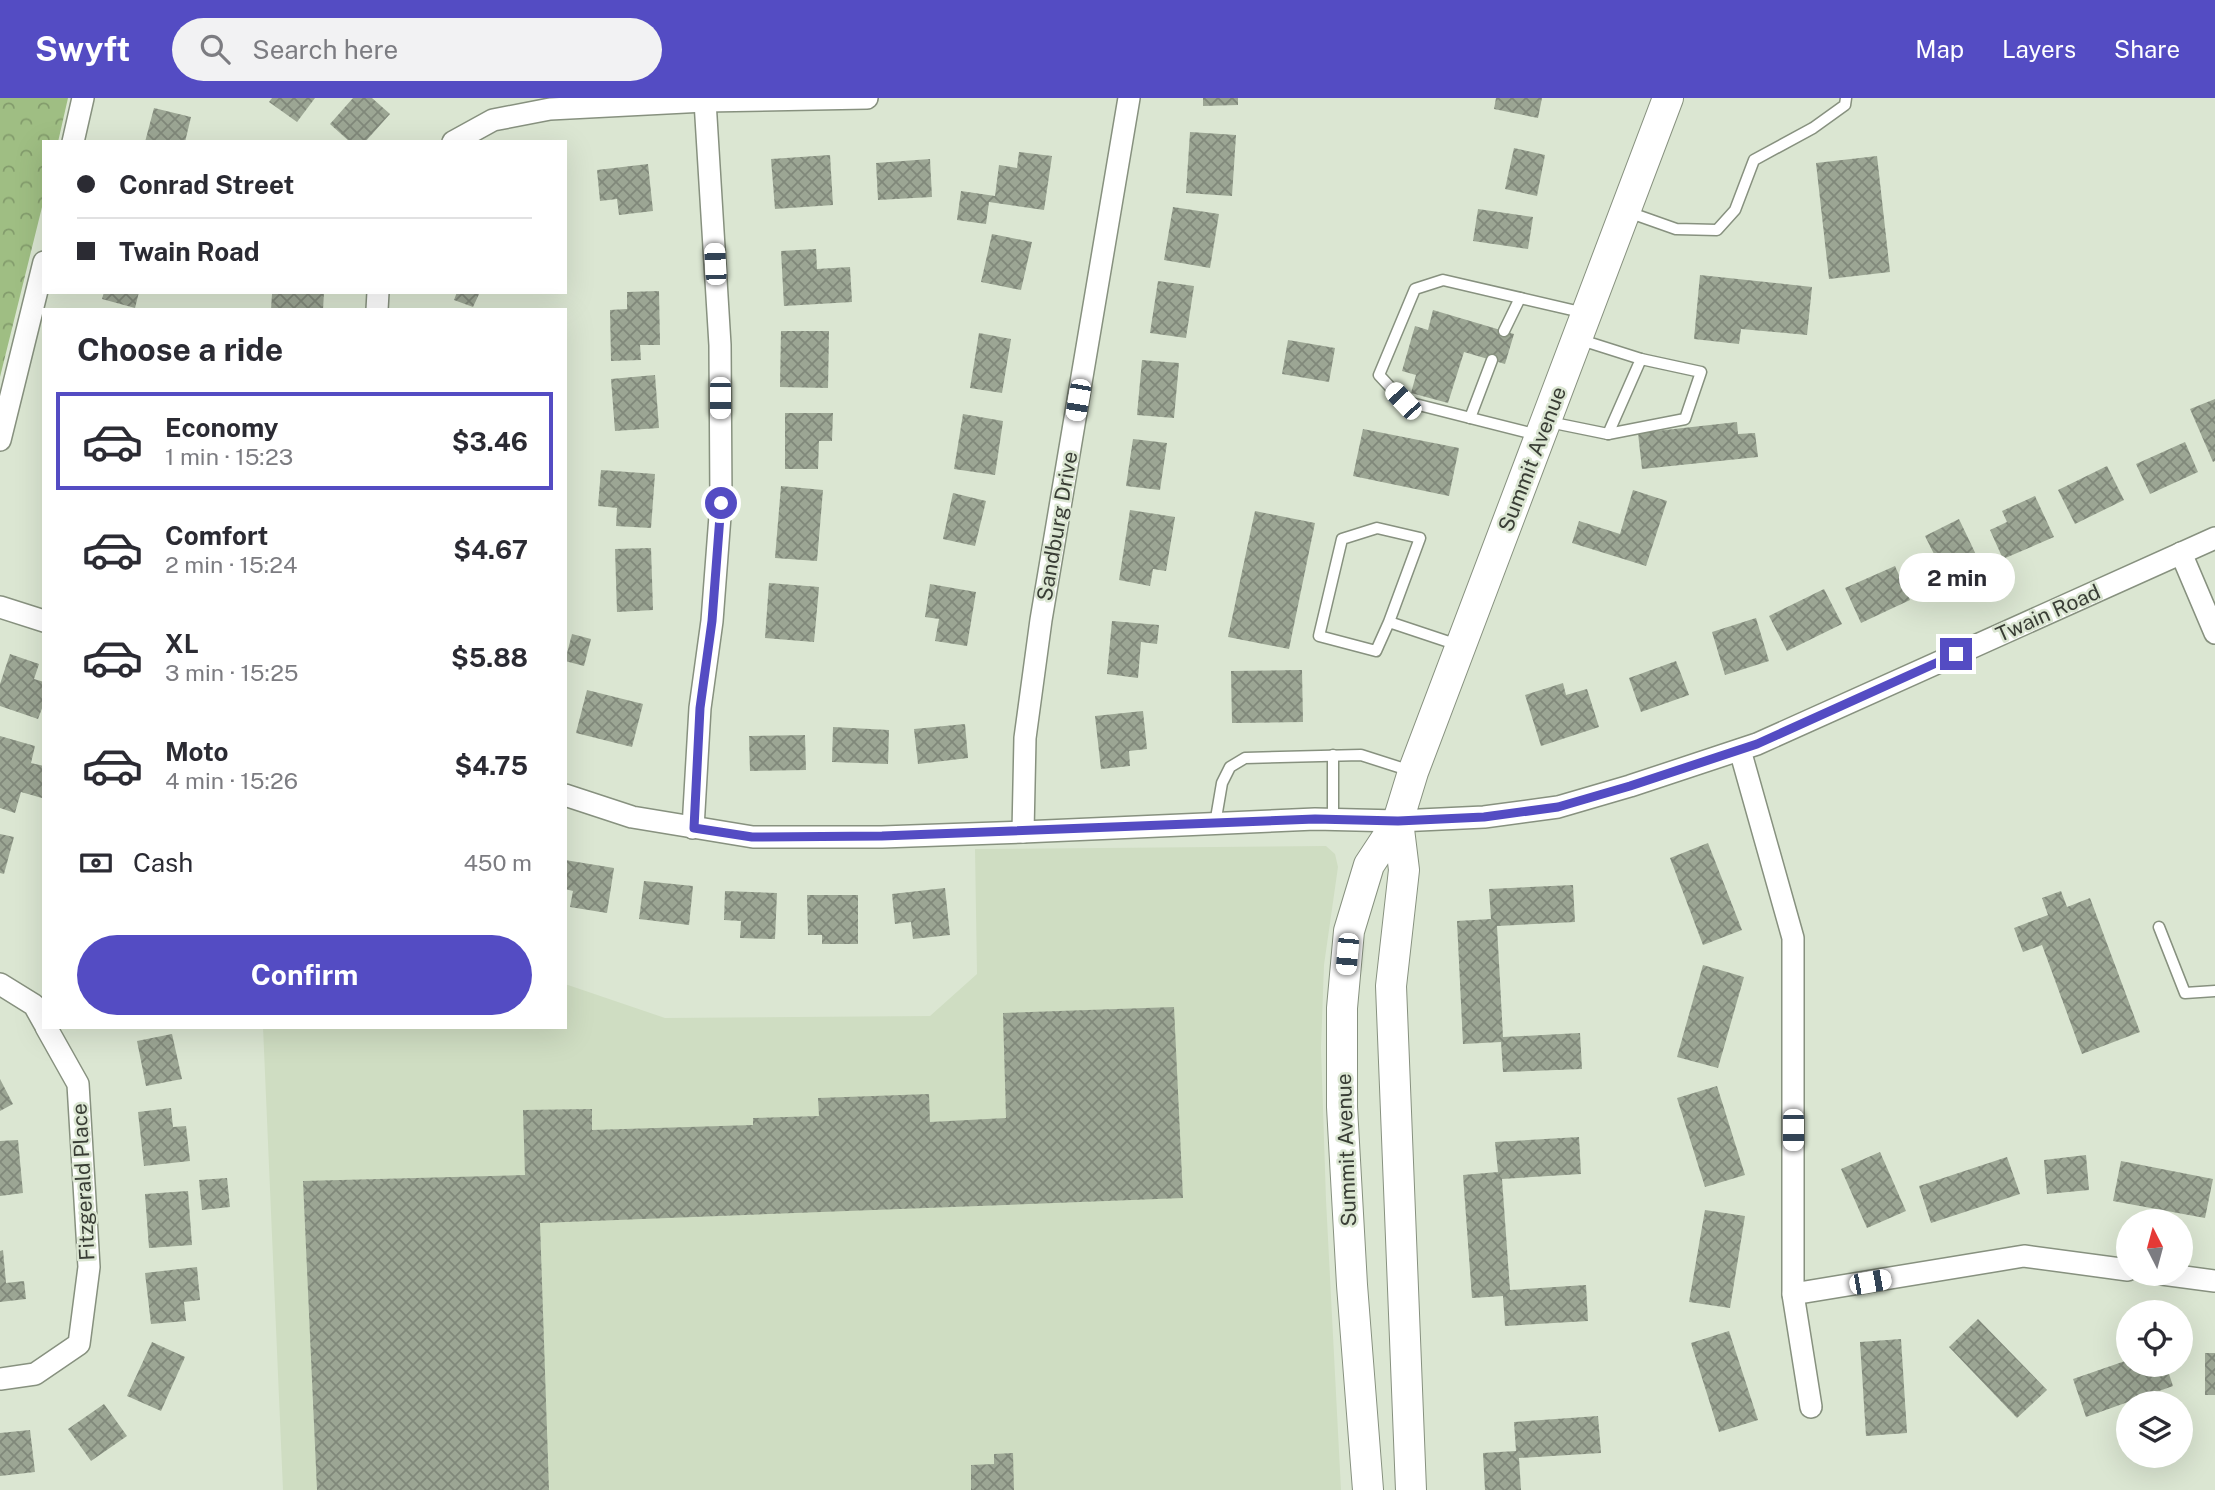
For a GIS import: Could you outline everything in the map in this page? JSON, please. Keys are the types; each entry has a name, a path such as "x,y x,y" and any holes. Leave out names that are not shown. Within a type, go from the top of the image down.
{"main road":[{"name":"Summit Avenue","path":"1368,1490 1342,1107 1342,1008 1349,930 1369,865 1398,821 1413,772 1668,98"},
{"name":"Summit Avenue","path":"1398,821 1404,870 1391,986 1410,1490"}],"street":[{"path":"73,140 83,98"},
{"path":"457,140 493,120 550,109 705,101 867,98"},
{"name":"Sandburg Drive","path":"1023,832 1025,738 1041,620 1129,98"},
{"path":"694,828 700,708 712,621 721,503 720,345 705,101"},
{"path":"0,440 42,270"},
{"name":"Twain Road","path":"567,796 632,817 752,837 1023,832 1333,820 1398,821 1484,817 1558,807 1757,744 2215,538"},
{"path":"2181,552 2215,633"},
{"path":"0,607 42,620"},
{"path":"1740,750 1793,938 1793,1294 1811,1407"},
{"path":"0,984 34,1004 42,1019"},
{"name":"Fitzgerald Place","path":"0,1379 35,1374 79,1344 89,1267 78,1084 47,1029"},
{"path":"1793,1294 2024,1256 2116,1268"},
{"path":"2193,1278 2215,1281"}],"lane":[{"path":"1625,211 1676,229 1717,230 1735,211 1754,160 1813,128 1845,105 1846,98"},
{"path":"1443,280 1520,298 1583,326 1641,359 1701,372 1685,419 1608,434 1544,429 1470,418 1403,401 1379,376 1415,289 1443,280"},
{"path":"1504,331 1520,298"},
{"path":"1608,434 1641,359"},
{"path":"1470,418 1492,360"},
{"path":"1377,528 1420,538 1389,622 1376,651 1319,636 1342,539 1377,528"},
{"path":"1389,622 1461,646"},
{"path":"1333,755 1333,820"},
{"path":"1215,824 1222,783 1230,767 1245,758 1361,755 1413,772"},
{"path":"2159,927 2185,993 2215,991"}],"shaded area":[{"path":"1326,846 1335,854 1338,867 1324,965 1321,1048 1341,1490 283,1490 263,1029 567,1029 567,985 665,1018 930,1016 977,974 975,849"}],"green space":[{"path":"0,98 68,98 58,140 42,140 42,207 0,377"}],"building":[{"path":"272,98 315,98 297,122 269,102"},
{"path":"353,98 372,98 390,114 367,140 348,140 330,124"},
{"path":"1203,98 1238,98 1238,105 1203,106"},
{"path":"1496,98 1542,98 1538,118 1494,109"},
{"path":"154,108 191,117 185,140 146,140"},
{"path":"1190,132 1236,135 1232,196 1186,193"},
{"path":"1514,148 1545,155 1537,196 1505,189"},
{"path":"1019,152 1052,156 1044,210 989,202 986,224 957,220 961,191 995,196 999,165 1017,168"},
{"path":"830,155 833,205 775,209 771,159"},
{"path":"1877,156 1890,272 1829,279 1816,163"},
{"path":"930,159 932,197 878,200 876,163"},
{"path":"648,164 653,211 619,215 617,199 600,201 597,170"},
{"path":"1173,207 1219,214 1210,268 1164,260"},
{"path":"1478,209 1533,217 1528,249 1473,241"},
{"path":"992,234 1032,242 1021,290 981,282"},
{"path":"816,249 817,269 850,267 852,302 784,306 781,251"},
{"path":"1700,275 1812,287 1807,335 1741,329 1739,344 1694,339"},
{"path":"1158,281 1194,286 1186,338 1150,333"},
{"path":"659,291 660,345 640,345 641,360 611,361 610,310 627,309 627,292"},
{"path":"103,294 138,294 135,308 102,299"},
{"path":"272,294 324,294 323,308 271,308"},
{"path":"456,294 479,294 473,307 454,300"},
{"path":"1433,310 1514,334 1505,364 1464,352 1448,403 1411,393 1416,375 1402,371 1415,326 1428,330"},
{"path":"781,331 829,331 828,388 780,387"},
{"path":"979,333 1011,339 1002,393 970,388"},
{"path":"1288,340 1335,348 1329,382 1282,374"},
{"path":"1142,360 1179,363 1174,418 1137,415"},
{"path":"655,375 659,428 615,431 611,379"},
{"path":"2215,399 2215,461 2213,462 2190,409"},
{"path":"785,413 833,413 832,441 819,441 818,469 785,469"},
{"path":"963,414 1003,421 995,475 954,469"},
{"path":"1737,422 1738,434 1755,433 1758,457 1642,469 1638,433"},
{"path":"1363,429 1459,448 1449,496 1353,476"},
{"path":"1133,439 1167,443 1160,490 1126,486"},
{"path":"2185,442 2198,472 2150,494 2136,464"},
{"path":"2107,466 2124,500 2075,524 2058,490"},
{"path":"601,470 655,474 651,528 616,526 617,508 598,506"},
{"path":"781,486 823,490 817,561 775,558"},
{"path":"1633,490 1667,501 1646,566 1572,543 1579,521 1620,534"},
{"path":"953,493 986,501 975,546 943,539"},
{"path":"2035,496 2054,537 2003,559 1990,530 2007,522 2002,511"},
{"path":"1130,510 1175,517 1166,571 1153,569 1150,586 1119,580"},
{"path":"1255,511 1315,523 1289,649 1228,637"},
{"path":"1959,519 1980,563 1932,586 1920,560 1934,554 1925,536"},
{"path":"651,548 653,610 617,612 615,549"},
{"path":"1895,566 1910,600 1861,623 1845,588"},
{"path":"769,583 819,587 814,642 765,638"},
{"path":"930,584 976,592 967,646 935,641 939,619 925,617"},
{"path":"1824,589 1842,624 1787,651 1769,616"},
{"path":"1756,618 1769,661 1725,675 1712,632"},
{"path":"1112,621 1159,625 1157,644 1141,642 1138,678 1107,674"},
{"path":"572,634 591,639 584,666 567,662"},
{"path":"10,654 39,664 34,679 42,681 42,708 38,719 0,706 0,684"},
{"path":"1676,661 1689,695 1641,712 1629,678"},
{"path":"1302,670 1303,722 1232,723 1231,671"},
{"path":"1563,683 1566,695 1587,689 1599,727 1541,746 1525,695"},
{"path":"587,690 643,704 632,747 576,733"},
{"path":"1143,711 1147,749 1129,751 1130,766 1101,769 1095,716"},
{"path":"965,724 968,758 918,764 914,729"},
{"path":"833,727 889,730 888,764 832,762"},
{"path":"805,735 806,770 750,771 749,736"},
{"path":"0,736 35,746 31,763 42,766 42,798 21,792 15,813 0,808"},
{"path":"0,834 14,837 4,874 0,873"},
{"path":"1708,843 1742,930 1703,945 1670,858"},
{"path":"567,860 614,868 607,913 570,907 573,891 567,890"},
{"path":"644,881 693,886 689,925 639,919"},
{"path":"1573,885 1575,922 1497,926 1503,1037 1580,1033 1582,1069 1503,1072 1501,1042 1463,1044 1457,921 1491,919 1489,889"},
{"path":"945,888 950,935 913,939 911,922 895,924 892,894"},
{"path":"725,891 777,893 775,939 740,938 741,921 724,920"},
{"path":"2061,891 2067,907 2090,898 2140,1032 2082,1054 2042,945 2023,952 2014,928 2048,915 2042,898"},
{"path":"807,895 858,895 858,944 822,944 822,935 808,935"},
{"path":"1703,965 1744,977 1718,1068 1677,1057"},
{"path":"1174,1007 1183,1198 540,1223 549,1490 317,1490 303,1181 525,1175 523,1110 592,1109 592,1130 753,1125 753,1118 819,1116 818,1098 929,1094 930,1122 1006,1118 1003,1013"},
{"path":"172,1034 182,1079 146,1086 137,1041"},
{"path":"0,1079 13,1104 0,1111"},
{"path":"1717,1086 1745,1175 1705,1187 1677,1098"},
{"path":"171,1108 173,1127 186,1126 190,1161 144,1166 138,1112"},
{"path":"1579,1137 1581,1174 1502,1179 1510,1290 1586,1285 1588,1321 1505,1326 1503,1296 1472,1298 1463,1175 1498,1172 1495,1142"},
{"path":"18,1140 23,1193 0,1196 0,1141"},
{"path":"1880,1152 1906,1211 1867,1228 1841,1169"},
{"path":"2086,1155 2089,1190 2047,1194 2044,1160"},
{"path":"2007,1157 2020,1194 1931,1223 1919,1186"},
{"path":"2121,1161 2213,1179 2205,1218 2193,1216 2193,1209 2156,1209 2113,1201"},
{"path":"227,1178 230,1207 202,1210 199,1180"},
{"path":"188,1191 192,1245 149,1248 145,1194"},
{"path":"1705,1210 1745,1216 1730,1308 1689,1302"},
{"path":"3,1250 6,1283 24,1281 26,1299 0,1302 0,1251"},
{"path":"197,1267 200,1300 184,1302 186,1321 151,1324 145,1273"},
{"path":"1978,1319 2047,1390 2017,1418 1949,1347"},
{"path":"1729,1331 1758,1420 1719,1432 1691,1343"},
{"path":"1901,1339 1907,1433 1866,1436 1860,1342"},
{"path":"152,1342 185,1357 161,1411 127,1396"},
{"path":"2205,1353 2215,1353 2215,1395 2205,1395"},
{"path":"2116,1364 2116,1377 2170,1377 2173,1386 2159,1391 2116,1391 2116,1406 2086,1417 2073,1379"},
{"path":"104,1404 127,1436 91,1461 68,1429"},
{"path":"1598,1416 1601,1453 1519,1458 1521,1490 1485,1490 1483,1453 1516,1451 1514,1422"},
{"path":"30,1430 35,1472 0,1476 0,1433"},
{"path":"1013,1453 1014,1490 971,1490 971,1465 994,1464 994,1454"}],"route":[{"path":"721,503 712,621 700,708 694,828 752,837 1023,832 1315,819 1398,821 1484,817 1558,807 1757,744 1956,654"}]}
